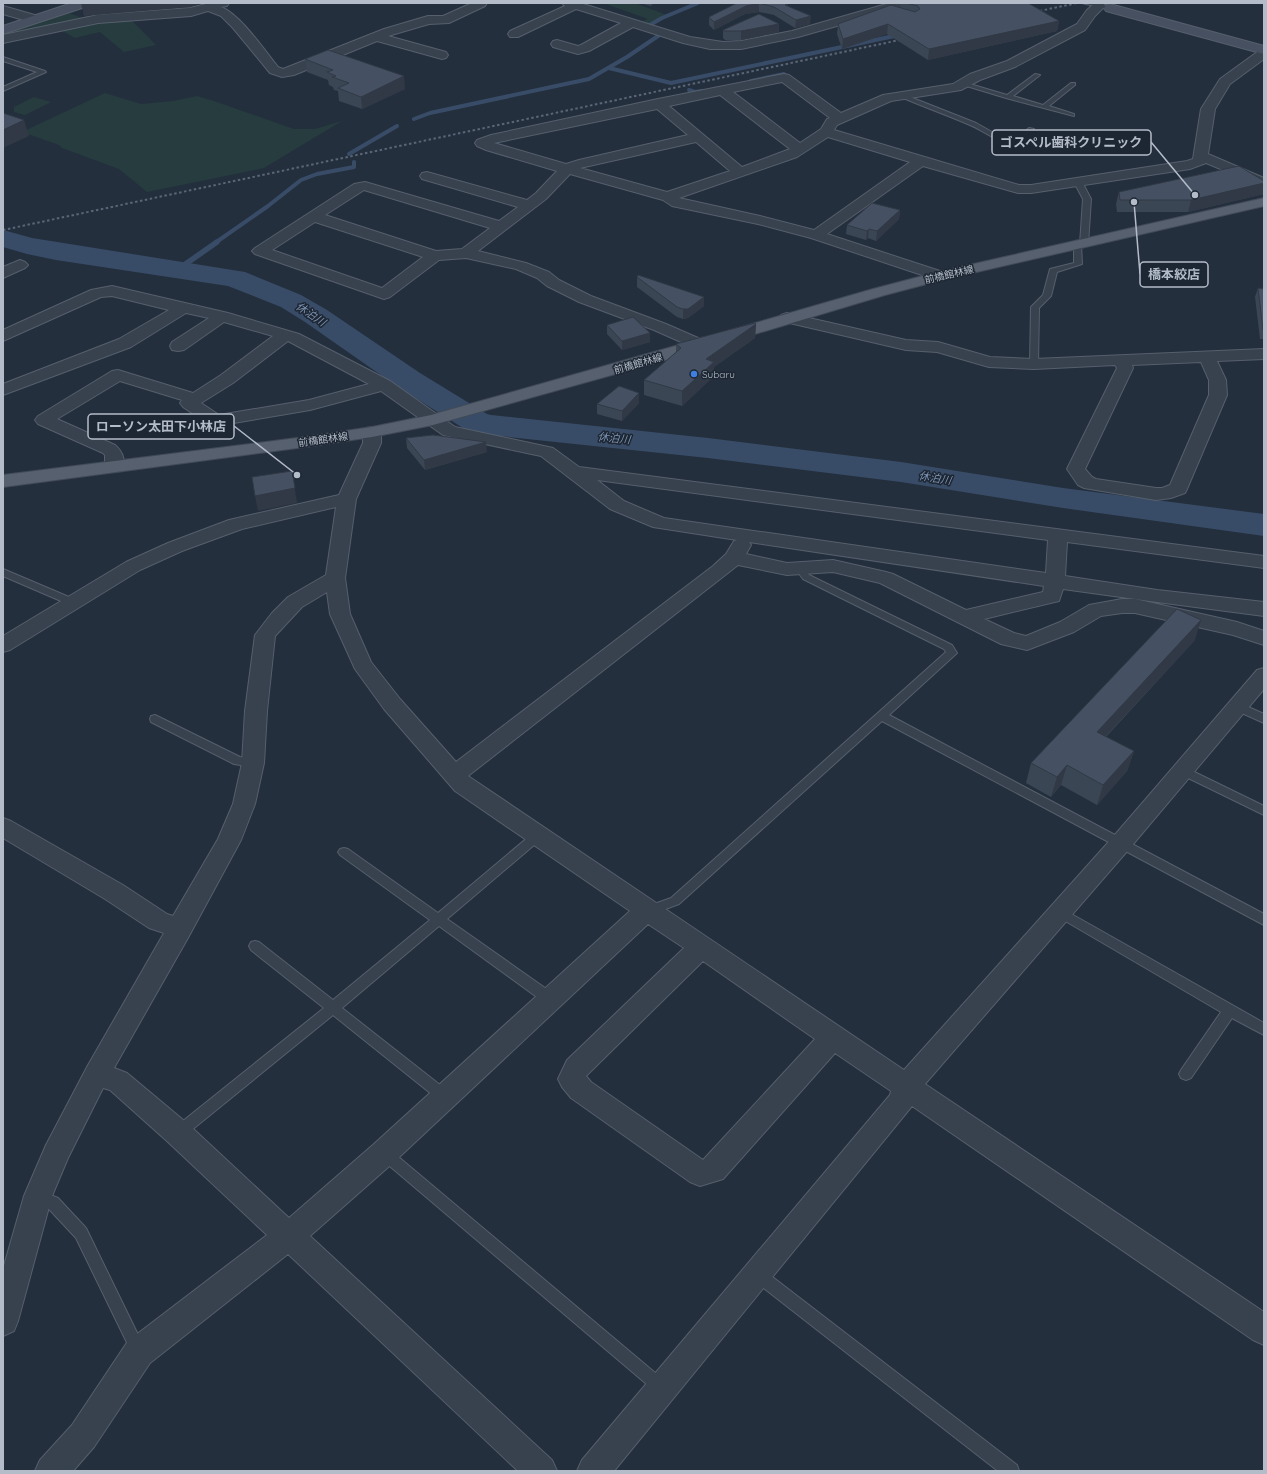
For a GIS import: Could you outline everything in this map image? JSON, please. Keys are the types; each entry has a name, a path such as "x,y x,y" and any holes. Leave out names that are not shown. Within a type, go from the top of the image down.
{"main road":[{"name":"前橋館林線","path":"3,481 372,432 437,419 699,345 871,294 940,276 1264,202"}],"street":[{"path":"3,30 84,3"},
{"path":"3,39 47,31 103,18 185,13 224,3"},
{"path":"209,7 225,13 278,73 289,72 376,37 428,20 445,20 481,3"},
{"path":"514,34 571,4 700,43 717,46 741,45 794,34 903,3"},
{"path":"668,197 792,154 826,132 832,122 888,98 950,89 983,74 1011,64 1078,29 1084,24 1094,9 1138,3"},
{"path":"1104,7 1264,50"},
{"path":"3,10 34,19"},
{"path":"557,44 578,50 585,48 631,23"},
{"path":"775,24 794,34"},
{"path":"700,43 719,34"},
{"path":"376,37 442,55"},
{"path":"826,132 1018,189 1031,189 1194,164 1200,161 1208,108 1225,82 1264,53"},
{"path":"840,118 784,78 658,103 496,138 482,143 567,169 668,197 677,203 760,220 816,235 940,276"},
{"path":"722,90 800,149"},
{"path":"658,103 739,172"},
{"path":"466,253 541,196 567,169 579,164 698,137"},
{"path":"1201,156 1264,183"},
{"path":"816,235 920,161"},
{"path":"427,176 528,205"},
{"path":"435,256 384,294 260,251 312,216 359,187 364,186 500,226"},
{"path":"312,216 435,256 466,253 521,266 543,275 585,299 660,327 699,345"},
{"path":"3,273 20,265"},
{"path":"3,336 97,293 112,291 222,316 293,337 384,385 437,419 449,431 547,452 617,505 660,523 1055,582 1264,609"},
{"path":"3,390 125,343 183,308"},
{"path":"178,346 222,316"},
{"path":"787,318 906,345 938,347 989,362 1034,364 1264,354"},
{"path":"285,335 227,379 189,403 216,421 310,405 384,385"},
{"path":"1121,360 1125,368 1076,469 1085,481 1091,484 1164,494 1178,489 1218,395 1219,388 1214,370 1207,357"},
{"path":"114,467 114,454 109,449 44,420 118,375 196,399"},
{"path":"372,432 372,443 347,499 336,578 340,614 362,664 392,704 462,785 1264,1330"},
{"path":"575,472 1264,562"},
{"path":"3,645 133,566 175,547 236,524 347,499"},
{"path":"964,617 1052,596 1055,582 1058,535"},
{"path":"454,775 714,575 734,558 746,536"},
{"path":"734,558 787,568 832,566 886,578 1008,639 1027,643 1067,627 1096,610 1122,606 1135,606 1237,629 1264,638"},
{"path":"3,1321 38,1196 56,1154 96,1075 229,840 244,804 253,763 256,711 265,635 278,618 295,602 336,578"},
{"path":"594,1471 661,1388 901,1102 906,1087 1121,843 1264,675"},
{"path":"3,827 114,892 158,921 180,929"},
{"path":"51,1471 83,1436 139,1352 289,1236 384,1153 646,911"},
{"path":"700,948 576,1068 571,1079 581,1090 700,1173 713,1170 833,1037"},
{"path":"96,1075 118,1081 178,1133 541,1471"}],"lane":[{"path":"1085,3 1104,7"},
{"path":"882,10 895,14"},
{"path":"3,59 43,72 3,89"},
{"path":"1008,97 1037,75"},
{"path":"963,84 1072,115"},
{"path":"1044,107 1073,84"},
{"path":"903,96 974,124 997,137 1016,142 1031,129"},
{"path":"1034,364 1035,307 1047,296 1053,271 1078,264 1087,199 1078,182"},
{"path":"646,911 675,902 883,717 952,653 948,647 806,577 800,568"},
{"path":"3,572 72,602"},
{"path":"1238,706 1264,719"},
{"path":"883,717 1264,920"},
{"path":"155,720 238,761 253,763"},
{"path":"1182,770 1264,811"},
{"path":"178,1133 333,1008 536,836"},
{"path":"344,852 550,999"},
{"path":"1059,912 1264,1030"},
{"path":"255,946 444,1096"},
{"path":"1186,1074 1230,1010"},
{"path":"384,1153 661,1388"},
{"path":"38,1196 53,1203 81,1233 139,1352"},
{"path":"757,1273 1011,1471"}],"green space":[{"path":"603,3 635,3 667,15 647,25 638,23 648,19"},
{"path":"69,13 85,19 3,36 3,35"},
{"path":"130,19 156,45 124,52 100,32 75,38 61,30 101,21"},
{"path":"105,93 141,104 173,101 197,96 294,129 315,129 342,121 264,168 147,192 119,169 22,132"},
{"path":"34,97 51,102 25,115 14,112 14,107"}],"building":[{"path":"737,3 759,3 746,6 714,22 709,17"},
{"path":"759,3 784,3 788,5 785,5 811,16 796,20 774,7"},
{"path":"906,3 1028,3 1059,21 929,49 888,24 843,39 838,24 891,5 915,12 920,9 918,6"},
{"path":"759,14 779,24 741,31 723,30"},
{"path":"328,50 404,76 361,97 338,88 349,83 332,77 336,76 327,72 333,70 305,59"},
{"path":"3,113 24,120 3,130"},
{"path":"1239,166 1264,181 1264,183 1191,200 1120,200 1119,192"},
{"path":"872,203 900,210 877,231 869,229 867,231 847,225"},
{"path":"638,275 704,297 688,309 677,307 637,277"},
{"path":"1258,288 1264,289 1264,330 1263,330"},
{"path":"633,317 650,333 622,341 607,325"},
{"path":"755,323 756,324 706,359 714,362 682,391 644,380 681,348 676,344"},
{"path":"619,386 639,393 622,411 597,404"},
{"path":"433,435 486,442 424,460 406,438"},
{"path":"292,471 295,488 255,496 252,477"},
{"path":"1177,609 1201,620 1097,732 1134,751 1103,785 1067,765 1057,777 1031,763"}],"waterway":[{"path":"648,26 662,18 698,3"},
{"path":"414,119 430,113 589,79 627,57 661,34"},
{"path":"609,68 671,83 899,35"},
{"path":"751,81 784,74"},
{"path":"689,90 695,92 702,91"},
{"path":"349,154 397,126"},
{"path":"215,243 268,206 301,180 317,174 354,167 354,162"},
{"name":"休泊川","path":"3,238 27,246 235,278 291,301 316,316 409,380 475,421 490,425 708,448 901,472 1063,498 1264,525"},
{"path":"177,270 217,242"}],"railway":[{"path":"1030,13 1077,3"},
{"path":"3,230 909,38"}],"place":[{"name":"ゴスペル歯科クリニック","path":"1195,195"},
{"name":"橋本絞店","path":"1134,202"},
{"name":"Subaru","path":"694,374"},
{"name":"ローソン太田下小林店","path":"297,475"}]}
